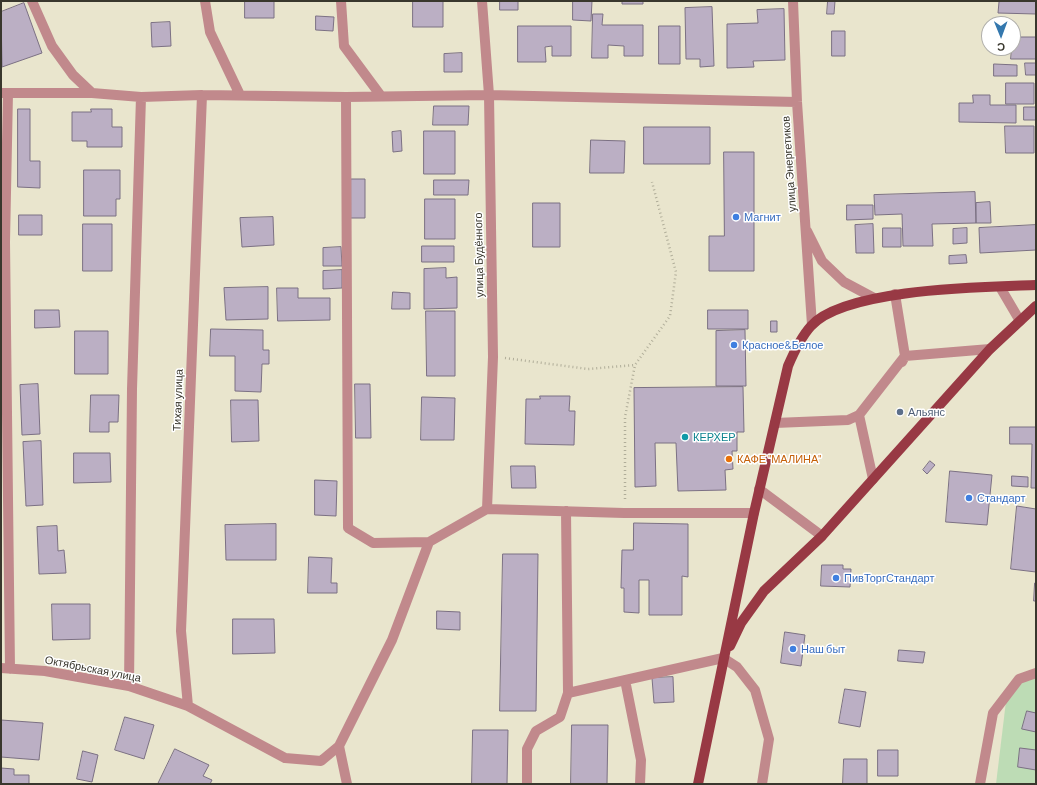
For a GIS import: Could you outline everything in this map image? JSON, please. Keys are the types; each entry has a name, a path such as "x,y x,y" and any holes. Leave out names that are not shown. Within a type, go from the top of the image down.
{"main road":[{"path":"698,784 759,489 788,366 796,348 812,325 834,311 874,298 895,294 1036,286"},
{"path":"723,658 741,623 764,590 822,536 990,349 1036,306"}],"street":[{"path":"32,1 52,46 73,75 92,93"},
{"path":"206,1 210,32 240,95"},
{"path":"341,1 344,46 381,96"},
{"name":"улица Будённого","path":"482,1 489,95 493,357 487,509"},
{"name":"улица Энергетиков","path":"793,1 797,102 812,325"},
{"path":"5,669 4,93 92,93 141,97 202,95 346,97 489,95 797,102"},
{"name":"Тихая улица","path":"188,706 181,631 202,95"},
{"path":"129,686 132,389 141,97"},
{"path":"346,97 348,528 374,543 429,542 487,509 624,513 754,513"},
{"path":"805,227 822,261 844,282 874,298"},
{"path":"1000,287 1020,321"},
{"path":"775,423 848,420 859,415 892,380 905,356 895,294"},
{"path":"905,356 990,349"},
{"path":"859,415 873,479"},
{"path":"759,489 822,536"},
{"path":"527,784 527,749 536,731 560,717 568,693 566,511"},
{"path":"347,784 340,746 392,640 429,542"},
{"path":"568,693 723,658 737,667 755,690 769,739 762,784"},
{"name":"Октябрьская улица","path":"5,669 45,671 129,686 188,706 285,758 321,761 340,746"},
{"path":"980,784 993,713 1019,679 1036,673"},
{"path":"625,680 641,760 640,784"}],"path":[{"path":"624,513 625,417 635,365 670,316 676,272 652,182"},
{"path":"493,357 588,369 635,365"}],"green space":[{"path":"1036,668 1036,784 996,784 1007,693"}],"building":[{"path":"245,1 274,1 274,18 245,18"},
{"path":"413,1 443,1 443,27 413,27"},
{"path":"500,1 518,1 518,10 500,10"},
{"path":"573,1 592,1 591,21 573,20"},
{"path":"622,1 643,1 643,4 622,4"},
{"path":"828,1 835,1 834,14 827,14"},
{"path":"1036,1 1036,14 998,13 999,2"},
{"path":"24,3 42,53 2,67 1,12"},
{"path":"712,7 714,66 700,67 700,59 686,59 685,8"},
{"path":"784,9 785,60 753,61 754,67 727,68 727,24 758,23 757,10"},
{"path":"593,14 603,14 602,25 643,25 643,56 624,56 624,46 608,45 608,58 592,58"},
{"path":"316,16 334,17 333,31 316,30"},
{"path":"170,22 171,46 152,47 151,23"},
{"path":"518,26 571,26 571,56 552,56 552,46 545,47 546,62 518,62"},
{"path":"659,26 680,26 680,64 659,64"},
{"path":"832,31 845,31 845,56 832,56"},
{"path":"1021,37 1036,37 1036,59 1011,59 1011,56 1021,56"},
{"path":"462,53 462,72 444,72 444,54"},
{"path":"1025,63 1036,63 1036,75 1026,75"},
{"path":"994,64 1017,65 1017,76 994,76"},
{"path":"1006,83 1034,83 1034,104 1006,104"},
{"path":"973,95 990,95 990,105 1016,105 1016,123 959,122 959,103 973,103"},
{"path":"434,106 469,106 468,125 433,125"},
{"path":"1024,107 1036,107 1036,120 1024,120"},
{"path":"18,109 30,109 30,161 40,161 40,188 18,187"},
{"path":"91,109 112,109 112,127 122,127 122,147 87,147 87,141 72,141 72,112 91,112"},
{"path":"1005,126 1034,126 1034,153 1006,153"},
{"path":"644,127 710,127 710,164 644,164"},
{"path":"401,131 402,151 393,152 392,132"},
{"path":"424,131 455,131 455,174 424,174"},
{"path":"591,140 625,141 624,173 590,173"},
{"path":"724,152 754,152 754,271 709,271 709,236 724,236"},
{"path":"84,170 120,170 120,199 116,199 116,216 84,216"},
{"path":"351,179 365,179 365,218 351,218"},
{"path":"434,180 469,180 468,195 434,195"},
{"path":"975,192 976,223 932,224 933,246 903,246 902,214 875,215 874,195"},
{"path":"425,199 455,199 455,239 425,239"},
{"path":"990,202 991,223 976,223 976,203"},
{"path":"533,203 560,203 560,247 533,247"},
{"path":"847,205 873,205 873,219 847,220"},
{"path":"19,215 42,215 42,235 19,235"},
{"path":"273,217 274,245 242,247 240,218"},
{"path":"83,224 112,224 112,271 83,271"},
{"path":"873,224 874,253 856,253 855,225"},
{"path":"1036,225 1036,250 980,253 979,228"},
{"path":"883,228 901,228 901,247 883,247"},
{"path":"967,228 967,243 953,244 953,229"},
{"path":"422,246 454,246 454,262 422,262"},
{"path":"341,247 342,266 323,266 323,248"},
{"path":"966,255 967,263 949,264 949,256"},
{"path":"446,268 446,278 457,277 457,308 424,309 424,269"},
{"path":"342,270 342,288 323,289 323,271"},
{"path":"268,287 268,319 226,320 224,288"},
{"path":"277,288 298,288 298,298 330,298 330,320 278,321"},
{"path":"393,292 410,293 410,309 392,309"},
{"path":"35,310 59,310 60,327 35,328"},
{"path":"708,310 748,310 748,329 708,329"},
{"path":"426,311 455,311 455,376 427,376"},
{"path":"771,321 777,321 777,332 771,332"},
{"path":"211,329 263,330 263,350 269,350 269,364 262,364 261,392 235,391 235,356 210,356"},
{"path":"745,330 746,386 716,386 716,331"},
{"path":"75,331 108,331 108,374 75,374"},
{"path":"38,384 40,434 22,435 20,385"},
{"path":"355,384 370,384 371,438 356,438"},
{"name":"КЕРХЕР","path":"743,387 744,432 737,432 737,451 732,451 733,469 725,470 726,490 678,491 676,443 655,443 656,486 635,487 634,388"},
{"path":"91,395 119,395 118,422 109,422 109,432 90,432"},
{"path":"540,396 570,396 569,411 575,411 574,445 525,444 526,399 540,399"},
{"path":"422,397 455,398 454,440 421,440"},
{"path":"231,400 258,400 259,441 232,442"},
{"path":"1010,427 1036,427 1036,488 1031,488 1032,444 1010,444"},
{"path":"41,441 43,505 26,506 23,442"},
{"path":"74,453 110,453 111,482 74,483"},
{"path":"930,461 935,465 927,474 923,470"},
{"path":"511,466 535,466 536,488 512,488"},
{"name":"Стандарт","path":"950,471 992,475 987,525 946,522"},
{"path":"1012,476 1028,477 1028,487 1012,486"},
{"path":"315,480 337,481 336,516 315,515"},
{"path":"1017,506 1036,509 1036,572 1011,569"},
{"path":"634,523 688,524 688,577 682,576 682,615 649,615 649,580 639,580 639,613 624,612 624,588 621,588 622,550 633,550"},
{"path":"276,524 276,560 226,560 225,525"},
{"path":"57,526 58,551 64,550 66,573 39,574 37,527"},
{"path":"503,554 538,554 536,711 500,711"},
{"path":"309,557 332,558 331,583 337,583 337,593 308,593"},
{"name":"ПивТоргСтандарт","path":"822,565 843,565 843,569 851,569 850,587 821,586"},
{"path":"1035,583 1036,601 1034,601"},
{"path":"52,604 90,604 90,639 53,640"},
{"path":"437,611 460,612 460,630 437,629"},
{"path":"233,619 274,619 275,653 233,654"},
{"name":"Наш быт","path":"785,632 805,635 801,666 781,663"},
{"path":"899,650 925,652 923,663 898,661"},
{"path":"673,677 674,702 654,703 652,678"},
{"path":"845,689 866,692 860,727 839,723"},
{"path":"1027,711 1036,713 1036,732 1022,729"},
{"path":"125,717 154,725 144,759 115,750"},
{"path":"1,720 43,723 39,760 1,757"},
{"path":"572,725 608,725 607,784 571,784"},
{"path":"473,730 508,730 507,784 472,784"},
{"path":"1020,748 1036,750 1036,770 1018,767"},
{"path":"175,749 209,765 203,776 212,780 210,784 158,784"},
{"path":"878,750 898,750 898,776 878,776"},
{"path":"83,751 98,755 92,782 77,779"},
{"path":"844,759 867,759 867,784 843,784"},
{"path":"1,768 14,769 14,775 29,775 29,784 1,784"}],"place":[{"name":"Магнит","path":"736,217"},
{"name":"Красное&Белое","path":"734,345"},
{"name":"Альянс","path":"900,412"},
{"name":"КЕРХЕР","path":"685,437"},
{"name":"КАФЕ \"МАЛИНА\"","path":"729,459"},
{"name":"Стандарт","path":"969,498"},
{"name":"ПивТоргСтандарт","path":"836,578"},
{"name":"Наш быт","path":"793,649"}]}
